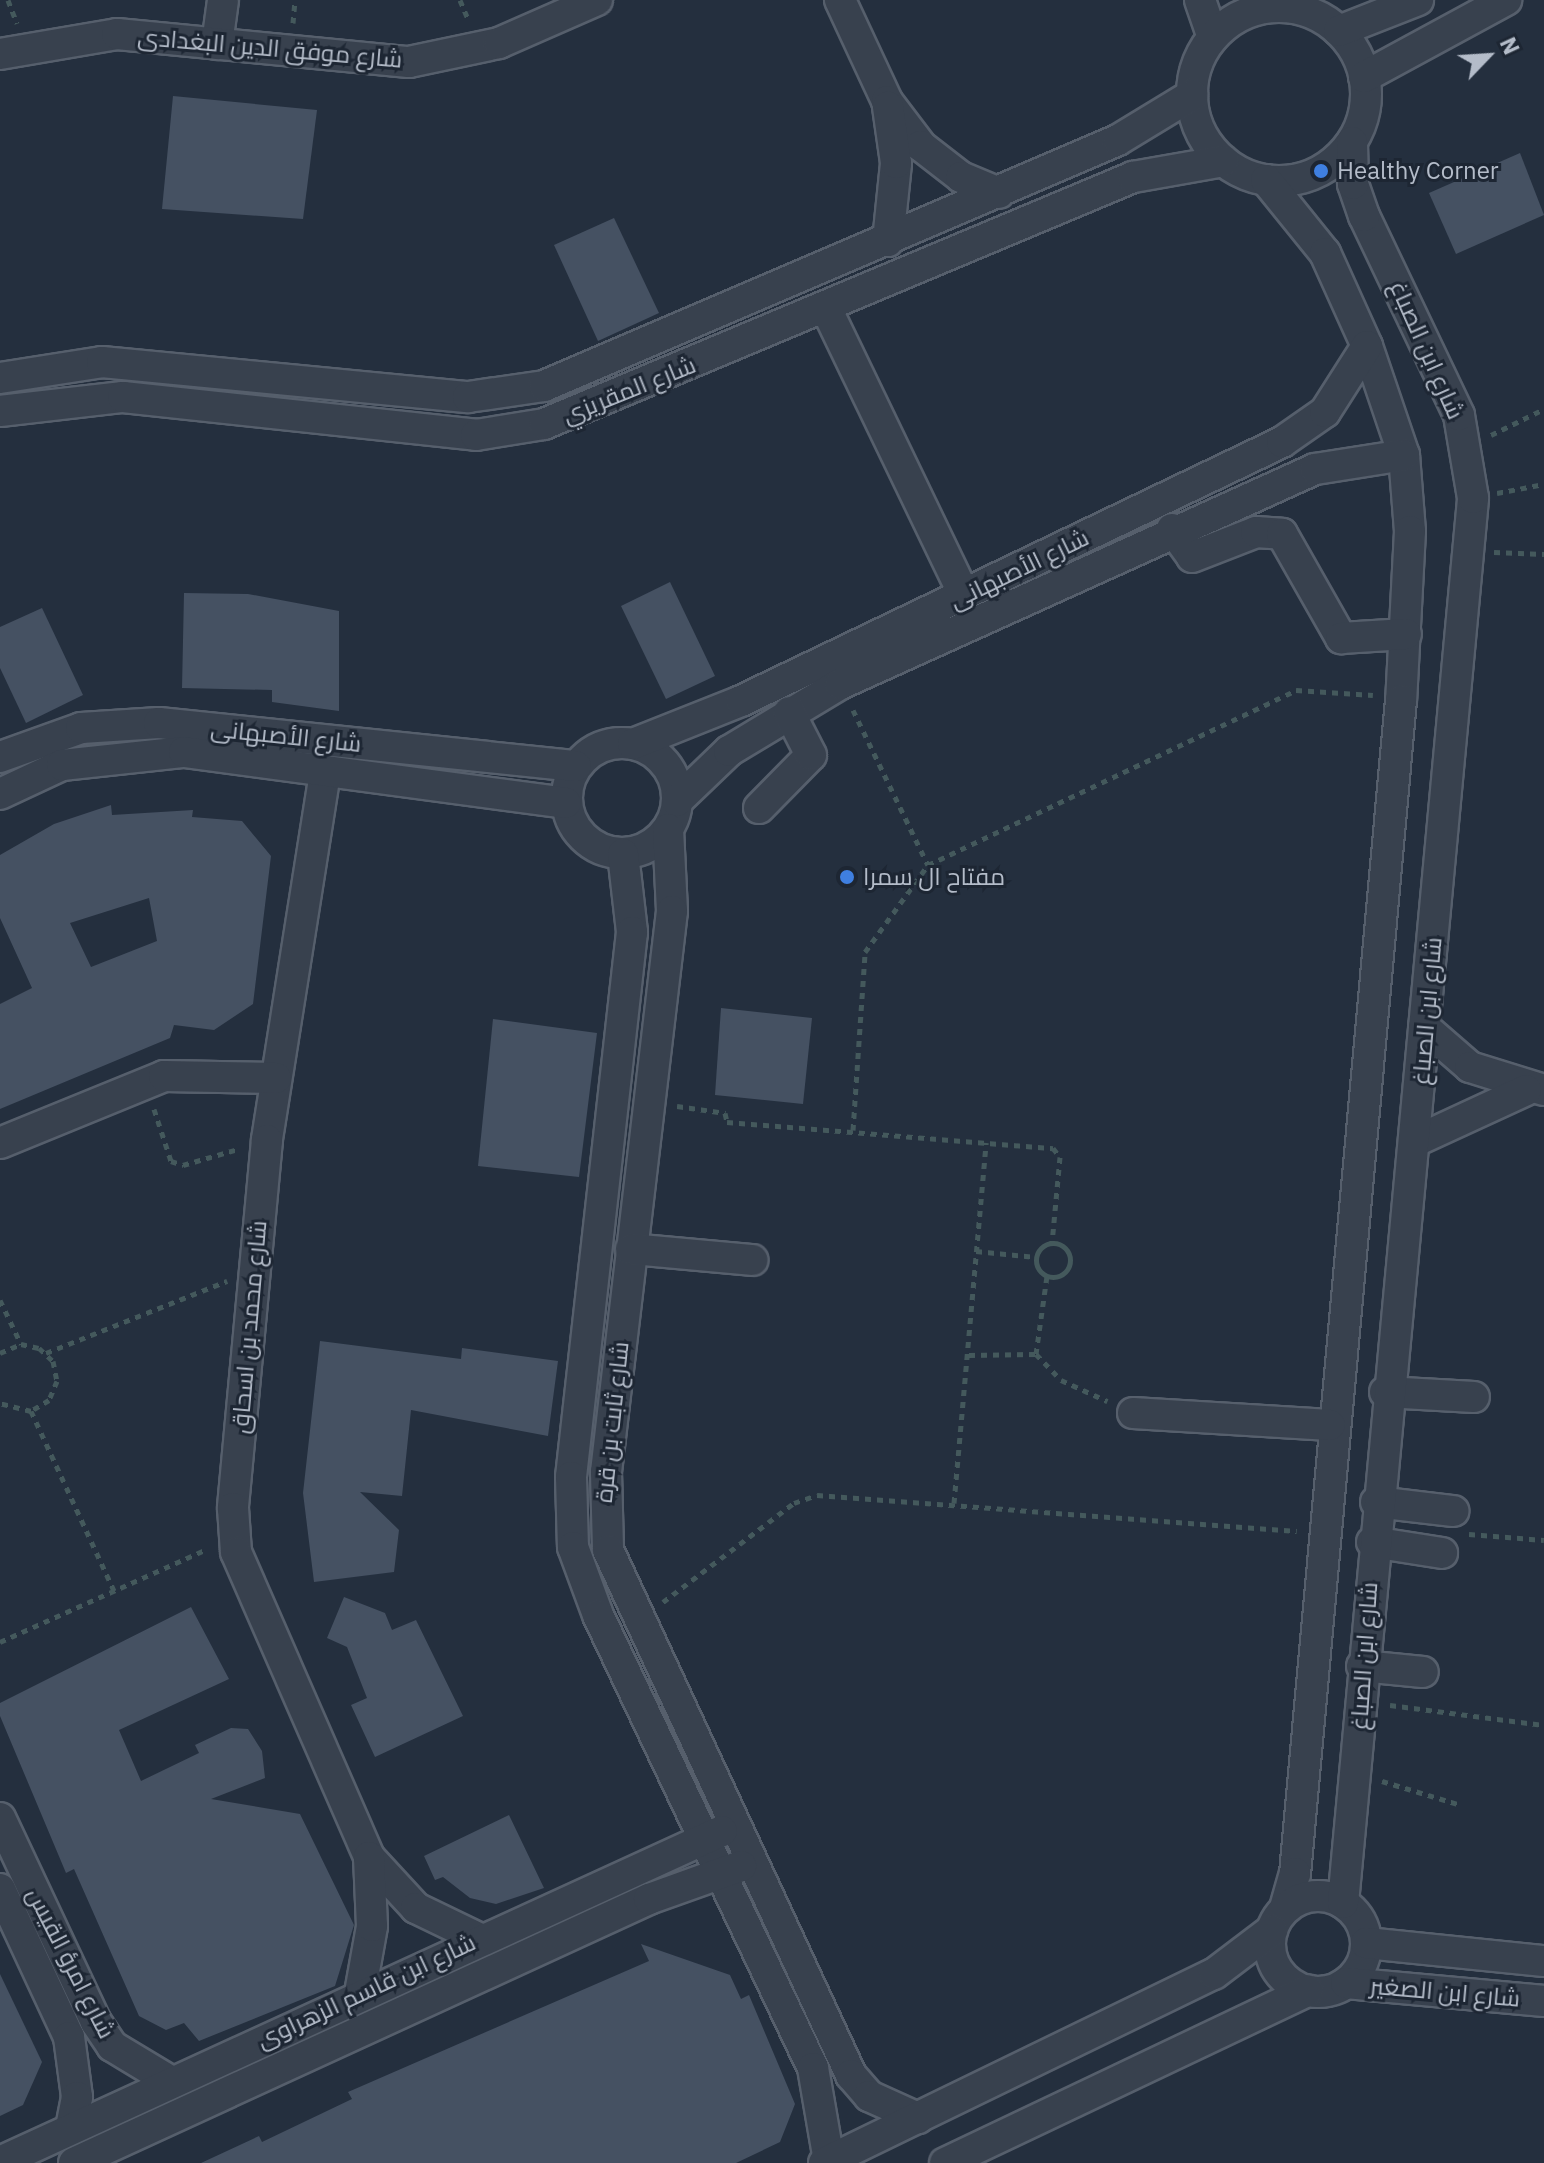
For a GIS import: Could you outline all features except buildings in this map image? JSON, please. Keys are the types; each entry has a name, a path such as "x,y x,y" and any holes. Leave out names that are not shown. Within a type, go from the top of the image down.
{"street":[{"path":"217,44 223,0"},
{"name":"شارع موفق الدين البغدادى","path":"0,71 14,52 117,34 409,62 499,43 597,0"},
{"path":"840,0 887,101 939,163 999,193"},
{"path":"1200,0 1213,37"},
{"path":"1339,31 1418,0"},
{"path":"1364,77 1506,0"},
{"path":"1266,180 1323,169 1352,142 1364,77 1339,31 1289,4 1249,12 1213,37 1192,95 1195,120 1224,161 1266,180 1325,253 1367,346 1404,455 1406,634 1330,1425 1295,1873 1278,1919 1281,1975 1308,1991"},
{"name":"شارع المقريزي","path":"4,368 102,362 494,396 568,378 888,241 1143,128 1192,95"},
{"path":"887,101 896,163 888,241"},
{"name":"شارع ابن الصباغ","path":"1343,1903 1385,1392 1418,1140 1424,1027 1473,498 1465,448 1448,385 1364,216 1353,184 1352,142"},
{"name":"شارع المقريزي","path":"13,408 123,397 476,435 577,414 1133,177 1224,161"},
{"path":"826,308 964,595"},
{"name":"شارع الأصبهانى","path":"633,744 964,595 1305,428 1342,392 1367,346"},
{"path":"4,368 13,408"},
{"name":"شارع الأصبهانى","path":"673,815 729,751 840,684 1172,529 1315,469 1404,455"},
{"path":"1172,529 1192,557 1256,532 1282,534 1341,638 1406,634"},
{"path":"759,808 811,755 789,712"},
{"name":"شارع الأصبهانى","path":"0,757 81,728 159,723 576,766"},
{"path":"633,744 670,771 673,815 656,842 623,854 585,840 566,803 576,766 602,747 633,744"},
{"name":"شارع الأصبهانى","path":"0,794 62,765 143,752 566,803"},
{"name":"شارع محمد بن اسحاق","path":"325,773 267,1140 252,1271 235,1536 247,1589 369,1857 416,1908 478,1938"},
{"name":"شارع ثابت بن قرة","path":"673,815 672,911 603,1511 608,1550 638,1621 851,2075 880,2103 918,2118"},
{"name":"شارع ثابت بن قرة","path":"623,854 632,932 571,1477 573,1547 598,1615 813,2068 827,2162"},
{"path":"1424,1027 1470,1067 1535,1090"},
{"path":"0,1143 148,1080 195,1071 276,1078"},
{"path":"1418,1140 1535,1090"},
{"path":"601,1222 632,1238 753,1260"},
{"path":"1385,1392 1474,1397"},
{"path":"1133,1413 1330,1425"},
{"path":"1376,1502 1453,1511"},
{"path":"1372,1542 1442,1553"},
{"path":"1362,1666 1423,1672"},
{"name":"شارع امرؤ القيس","path":"0,1818 96,2022 112,2046 170,2081"},
{"name":"شارع ابن قاسم الزهراوى","path":"74,2163 261,2056 360,1993 735,1826"},
{"name":"شارع محمد بن اسحاق","path":"360,1993 372,1926 369,1857"},
{"name":"شارع ابن قاسم الزهراوى","path":"0,2162 170,2081 261,2056 752,1862"},
{"name":"شارع امرؤ القيس","path":"0,1889 69,2037 77,2097 71,2127"},
{"path":"827,2162 1236,1963 1278,1919 1319,1896 1343,1903 1359,1920 1366,1943 1346,1983 1308,1991 945,2163"},
{"name":"شارع ابن الصغير","path":"1366,1943 1544,1961"},
{"name":"شارع ابن الصغير","path":"1346,1983 1544,2001"}],"path":[{"path":"1465,448 1544,409"},
{"path":"1473,498 1544,484"},
{"path":"1469,551 1544,554"},
{"path":"840,684 928,865"},
{"path":"853,1130 865,952 928,865 1296,690 1318,686 1401,700"},
{"path":"148,1080 162,1151 171,1161 183,1165 267,1140"},
{"path":"648,1102 725,1113 727,1122 986,1142 1057,1152 1052,1243 1036,1257 976,1251"},
{"path":"954,1503 986,1142"},
{"path":"1047,1276 1062,1275 1070,1263 1066,1249 1052,1243"},
{"path":"1036,1257 1047,1276 1036,1354"},
{"path":"46,1353 252,1271"},
{"path":"0,1300 21,1344"},
{"path":"0,1353 21,1344 46,1353 56,1371 54,1391 31,1411"},
{"path":"969,1355 1036,1354 1061,1380 1133,1413"},
{"path":"0,1403 31,1411"},
{"path":"31,1411 114,1591"},
{"path":"638,1621 794,1503 841,1494 1322,1533"},
{"path":"0,1642 235,1536"},
{"path":"1362,1701 1544,1725"},
{"path":"1354,1773 1461,1805"}],"place":[{"name":"Healthy Corner","path":"1321,171"},
{"name":"مفتاح ال سمرا","path":"847,877"}]}
